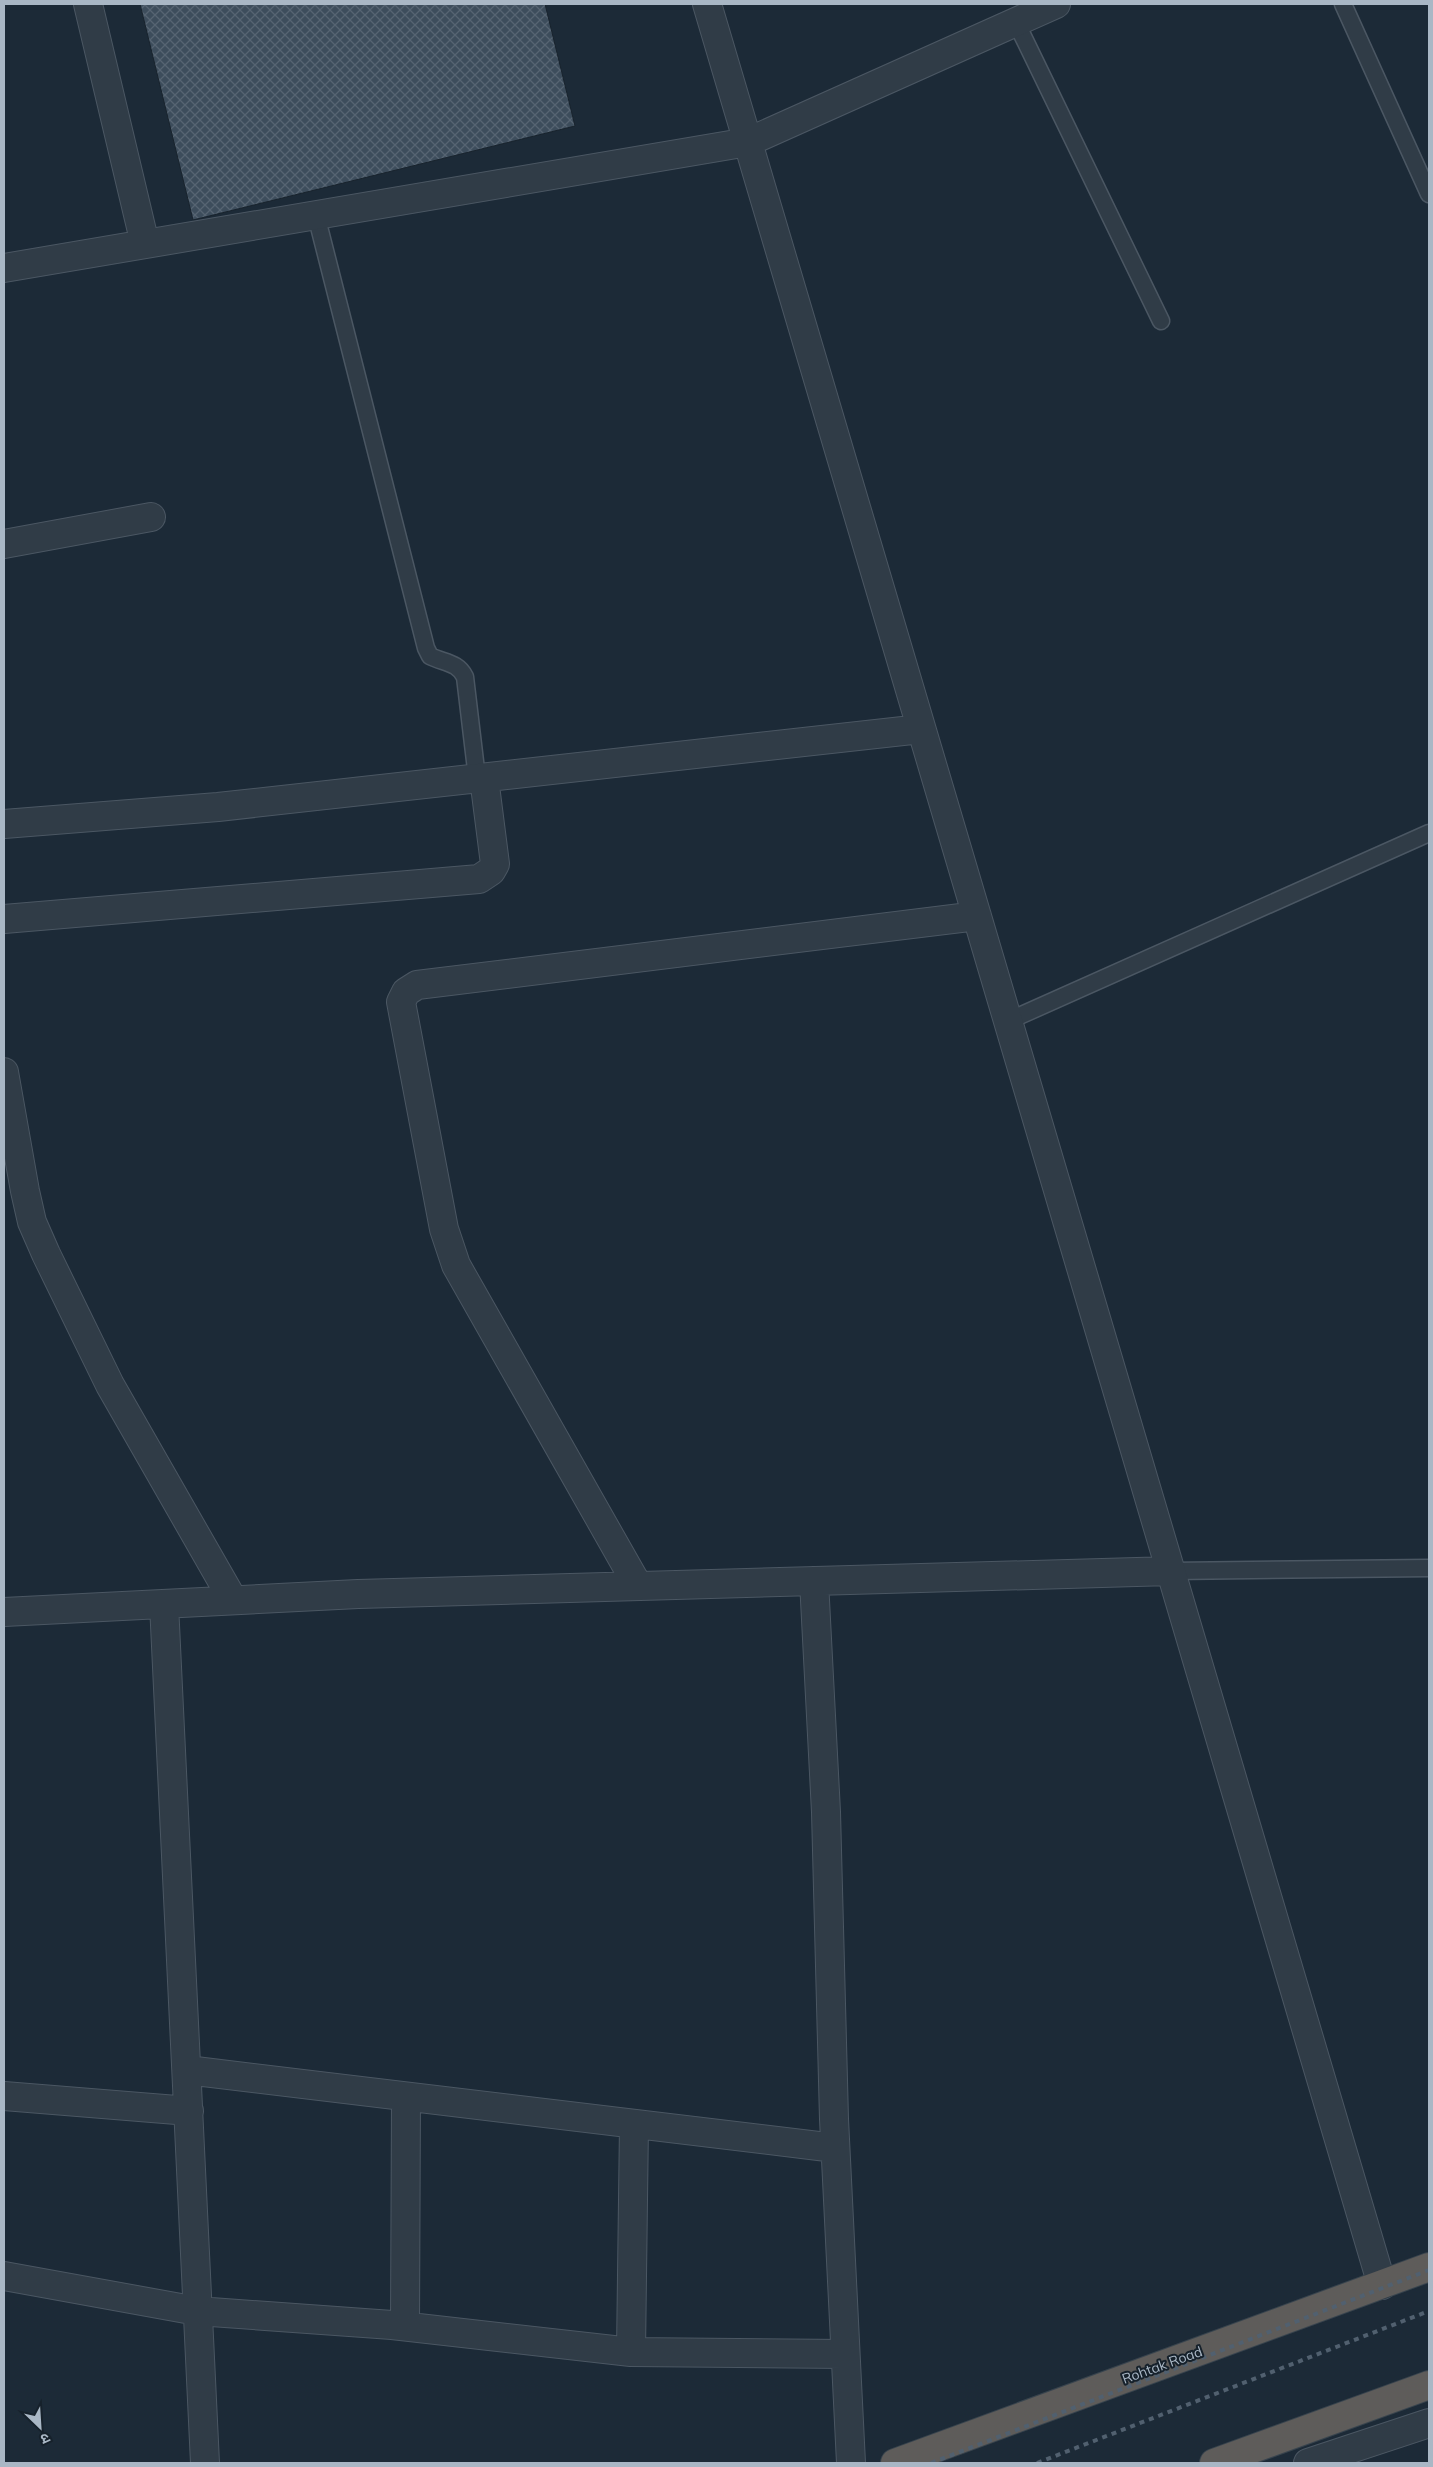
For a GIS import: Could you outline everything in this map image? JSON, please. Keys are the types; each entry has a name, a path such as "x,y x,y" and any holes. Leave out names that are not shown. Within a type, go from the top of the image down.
{"highway":[{"name":"Rohtak Road","path":"895,2463 1429,2267"},
{"path":"1214,2463 1429,2385"}],"street":[{"path":"88,4 145,244"},
{"path":"707,4 1382,2285"},
{"path":"4,268 748,142 1056,4"},
{"path":"4,544 151,517"},
{"path":"4,824 218,808 922,729"},
{"path":"4,919 479,879 491,872 495,864 481,778"},
{"path":"638,1586 456,1265 444,1229 402,1002 406,992 417,985 977,916"},
{"path":"4,1072 32,1222 110,1385 233,1600"},
{"path":"4,1612 358,1594 1171,1571"},
{"path":"814,1581 826,1812 835,2148 851,2463"},
{"path":"164,1604 188,2070 197,2263 197,2311 206,2463"},
{"path":"188,2070 835,2148"},
{"path":"4,2096 189,2111"},
{"path":"405,2326 403,2302 406,2096"},
{"path":"631,2352 634,2124"},
{"path":"4,2276 197,2311 405,2326 631,2352 845,2354"},
{"path":"1308,2463 1429,2423"}],"lane":[{"path":"1343,4 1429,194"},
{"path":"1016,22 1161,321"},
{"path":"316,215 426,648 430,656 455,665 462,670 465,677 481,778"},
{"path":"1008,1021 1429,833"},
{"path":"1171,1571 1429,1568"}],"building":[{"path":"140,4 545,4 575,126 193,220"}],"railway":[{"path":"931,2463 1429,2270"},
{"path":"1037,2463 1429,2311"}]}
